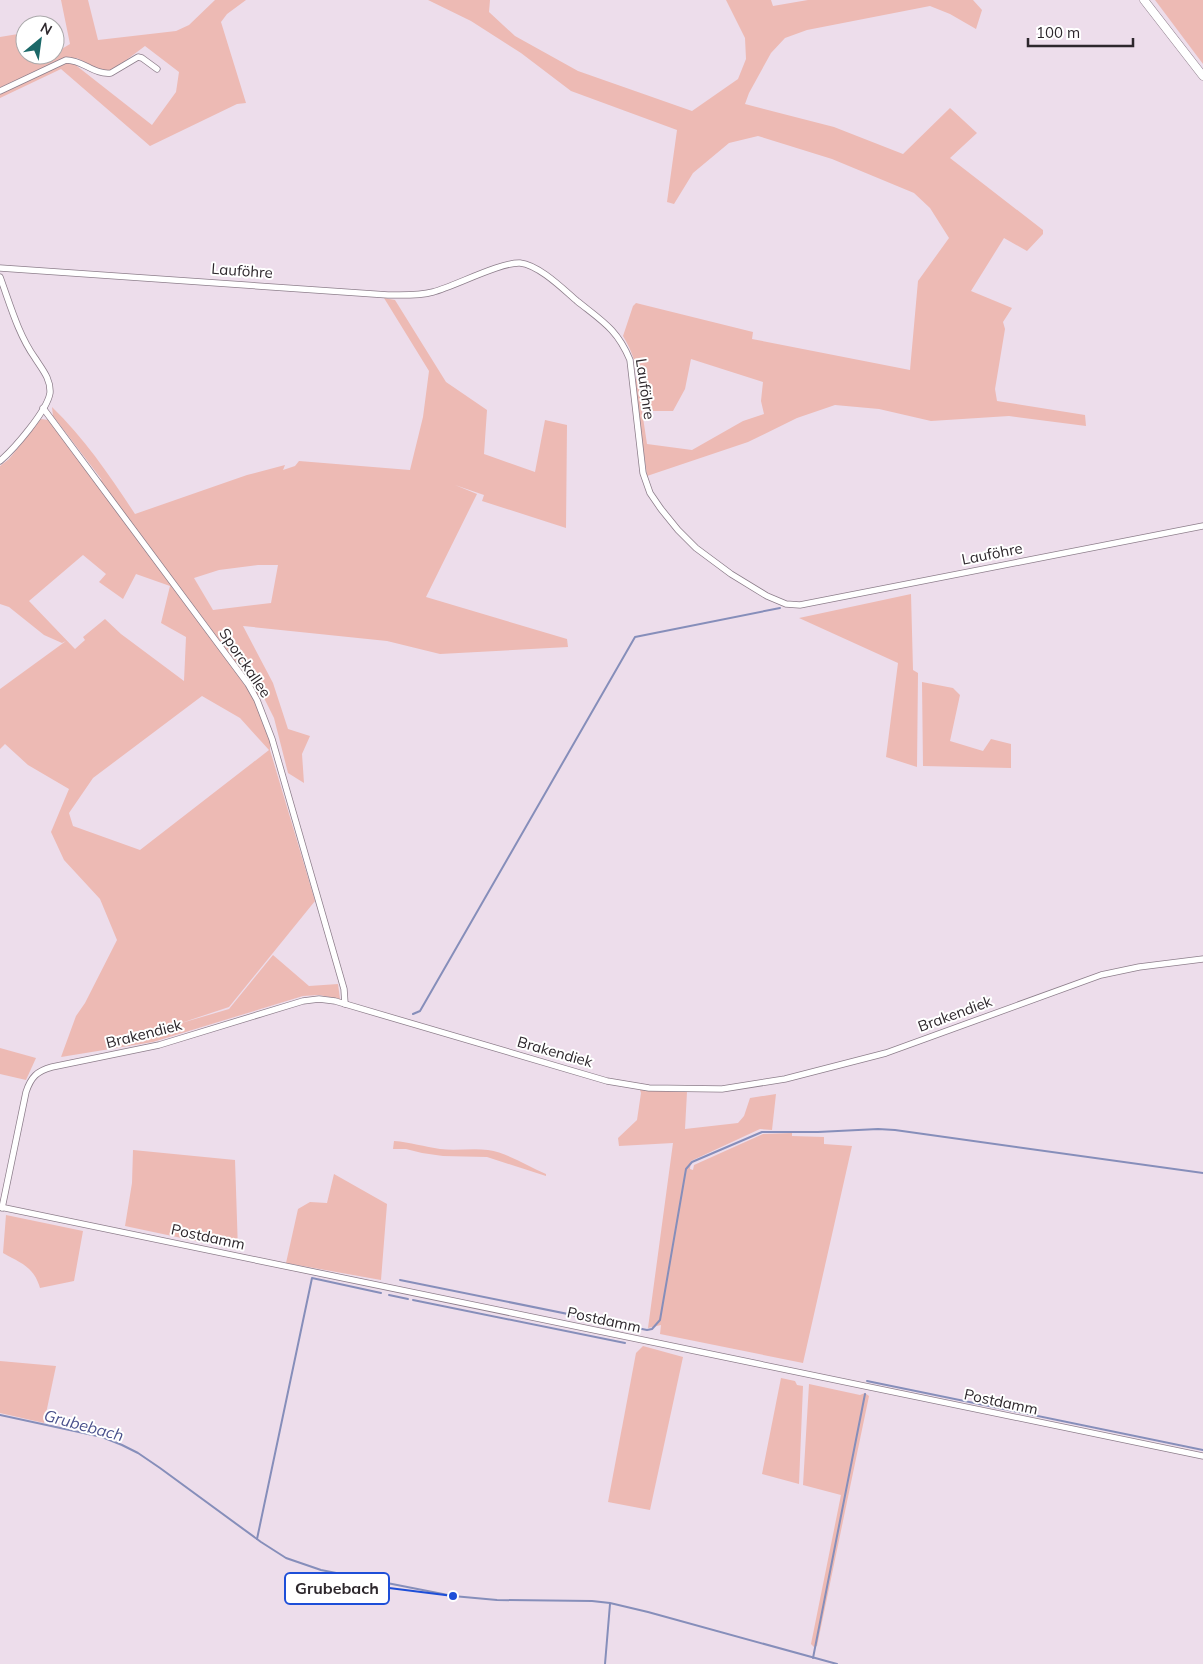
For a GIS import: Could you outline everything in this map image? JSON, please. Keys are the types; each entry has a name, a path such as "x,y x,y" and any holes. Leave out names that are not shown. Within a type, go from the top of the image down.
{"street":[{"path":"1144,0 1203,76"},
{"path":"0,91 66,60 76,60 100,73 111,74 138,57 157,70"},
{"name":"Lauföhre","path":"0,268 388,295 419,295 436,291 508,265 521,263 538,269 608,326 623,344 630,360 643,473 650,493 661,509 684,536 714,562 768,596 786,604 800,605 1203,526"},
{"path":"0,277 24,340 48,380 50,393 43,408 24,436 0,461"},
{"name":"Sporckallee","path":"43,408 215,639 257,700 272,739 344,989 345,1004"},
{"name":"Brakendiek","path":"1,1207 26,1092 34,1074 43,1070 159,1045 303,1001 319,999 345,1004 607,1080 648,1088 722,1090 785,1079 886,1053 1101,975 1139,967 1203,959"},
{"name":"Postdamm","path":"1,1207 1203,1456"}],"shaded area":[{"path":"61,0 88,0 98,40 176,31 189,25 215,0 246,0 227,14 221,22 246,103 237,104 150,146 61,69 0,98 0,37 15,34 15,65 65,65 65,47 70,44","holes":["145,46 179,72 176,92 152,125 73,63 72,60 77,58 101,71 113,70"]},
{"path":"428,0 490,0 489,12 515,36 578,71 692,111 738,79 746,59 745,38 726,0 771,0 773,6 808,0 973,0 982,10 976,29 950,14 930,6 807,30 785,38 771,53 745,104 834,127 903,154 950,108 977,133 950,158 1043,230 1043,234 1027,251 1004,238 971,291 1012,308 1003,322 1005,329 995,389 997,401 1085,415 1086,426 1009,416 931,421 879,409 835,405 797,418 748,442 647,476 634,380 638,378 637,372 633,356 623,336 633,306 636,303 753,332 752,339 910,370 918,281 949,238 930,208 914,193 832,159 758,136 729,143 693,173 674,204 667,202 677,130 571,91 521,53 471,21","holes":["691,359 763,382 761,401 764,414 743,421 692,450 647,444 642,411 673,411 685,389"]},
{"path":"1155,0 1203,0 1203,64"},
{"path":"384,298 395,300 446,382 487,410 484,454 535,472 545,420 567,425 566,528 482,501 484,495 455,485 477,494 426,597 567,639 568,647 440,654 387,641 243,626 273,683 288,729 310,736 302,754 304,783 288,773 274,718 262,694 254,699 270,741 270,750 315,901 229,1007 178,1024 229,1009 273,955 309,986 338,984 340,999 319,995 303,996 153,1042 61,1057 76,1016 85,1003 117,940 100,899 64,860 51,832 69,789 28,765 5,744 0,749 0,689 66,641 62,643 44,635 9,607 0,604 0,466 9,459 41,419 49,420 88,473 102,480 53,416 52,407 86,445 135,514 247,475 285,465 283,470 295,466 299,461 410,470 423,417 429,371","holes":["83,555 106,574 99,582 123,599 136,574 170,586 161,623 186,637 184,681 121,634 105,619 83,637 85,640 75,649 29,601","258,565 278,565 271,603 213,610 194,578 219,570","202,696 240,718 269,750 140,850 73,826 69,813 93,778"]},
{"path":"911,594 913,670 918,673 917,767 886,757 898,663 799,618"},
{"path":"922,682 953,688 960,695 950,741 983,751 991,739 1011,744 1011,768 923,766"},
{"path":"0,1048 36,1058 26,1080 0,1074"},
{"path":"640,1090 687,1092 685,1129 738,1123 744,1116 750,1098 776,1094 772,1130 760,1129 691,1161 690,1169 693,1170 694,1165 763,1134 792,1133 792,1136 824,1137 824,1144 852,1146 803,1363 660,1334 661,1325 648,1328 673,1143 619,1146 618,1138 637,1120"},
{"path":"394,1141 440,1149 488,1150 517,1160 546,1174 546,1176 487,1157 443,1156 406,1149 393,1149"},
{"path":"133,1150 235,1160 238,1250 125,1226 132,1183"},
{"path":"334,1174 387,1204 381,1280 286,1263 298,1209 310,1202 327,1203"},
{"path":"6,1215 83,1231 74,1281 40,1288 34,1275 26,1266 3,1253"},
{"path":"643,1346 683,1357 650,1510 608,1502 636,1353"},
{"path":"0,1361 56,1366 44,1423 0,1413"},
{"path":"781,1378 795,1381 797,1385 803,1386 799,1484 762,1474"},
{"path":"809,1384 860,1395 865,1393 869,1396 817,1646 814,1647 811,1644 841,1495 803,1485"}],"waterway":[{"path":"413,1014 420,1011 635,637 780,608"},
{"path":"400,1280 647,1330 652,1329 660,1320 686,1169 692,1162 762,1132 895,1130 1203,1173"},
{"path":"257,1539 312,1278 381,1293"},
{"path":"389,1295 408,1299"},
{"path":"413,1300 625,1343"},
{"path":"867,1381 1203,1450"},
{"path":"813,1658 865,1394"},
{"name":"Grubebach","path":"0,1415 102,1437 122,1445 160,1468 261,1542 286,1558 321,1570 453,1596 497,1600 592,1601 610,1603 837,1664"},
{"path":"605,1664 610,1604"}],"place":[{"name":"Grubebach","path":"453,1596"}]}
